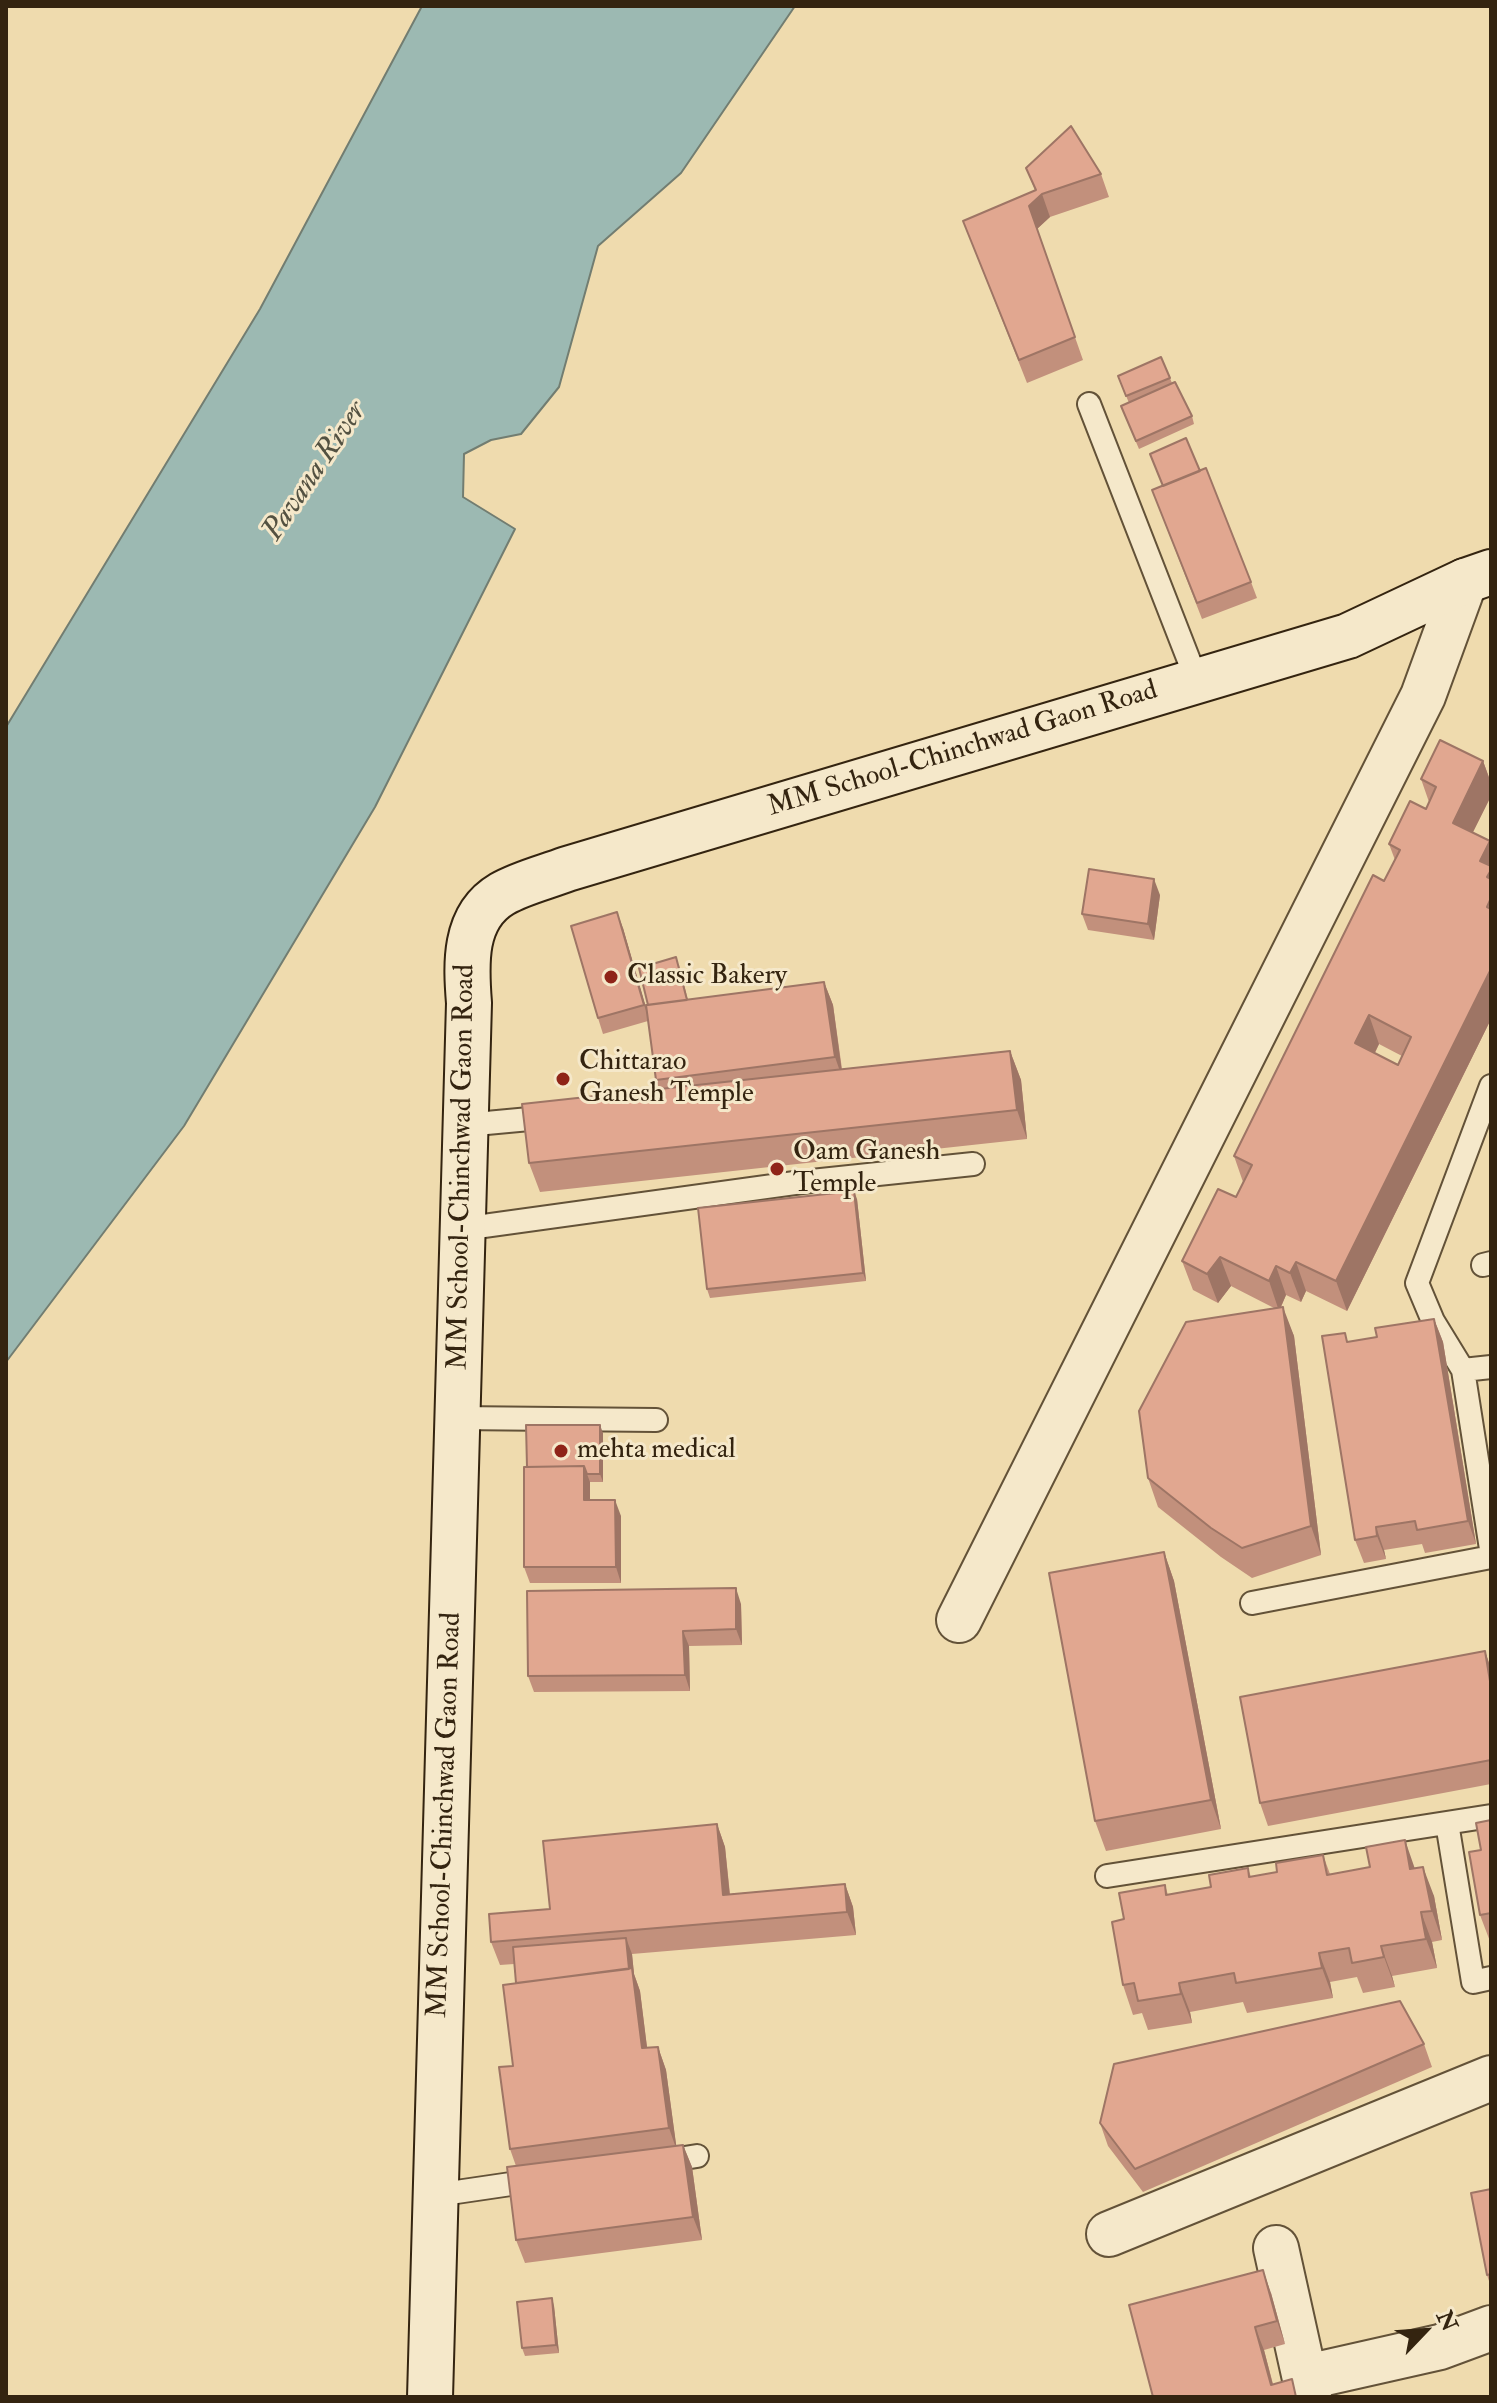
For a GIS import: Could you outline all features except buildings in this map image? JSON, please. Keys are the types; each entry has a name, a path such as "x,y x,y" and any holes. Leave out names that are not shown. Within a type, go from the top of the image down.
{"main road":[{"name":"MM School-Chinchwad Gaon Road","path":"430,2397 469,1003 466,955 478,919 500,895 567,869 1348,636 1478,576"},
{"path":"959,1620 1423,696 1478,576"},
{"path":"1109,2234 1491,2078"},
{"path":"1276,2248 1308,2387 1440,2347 1491,2328"}],"lane":[{"path":"1089,404 1197,681"},
{"path":"1491,1086 1417,1283 1433,1321 1463,1370 1491,1549"},
{"path":"465,1125 575,1114"},
{"path":"462,1229 802,1182 973,1164"},
{"path":"1463,1370 1491,1367"},
{"path":"457,1418 656,1420"},
{"path":"1252,1603 1491,1557"},
{"path":"1107,1876 1491,1816"},
{"path":"1447,1823 1473,1982 1491,1978"},
{"path":"635,2165 697,2156"},
{"path":"436,2195 559,2177"}],"water":[{"name":"Pavana River","path":"422,6 795,6 681,173 598,246 559,387 521,434 491,440 464,454 463,497 515,529 375,807 184,1126 6,1362 6,727 260,309"}],"place":[{"name":"Classic Bakery","path":"611,977"},
{"name":"Chittarao Ganesh Temple","path":"563,1079"},
{"name":"Oam Ganesh Temple","path":"777,1169"},
{"name":"mehta medical","path":"561,1451"}]}
